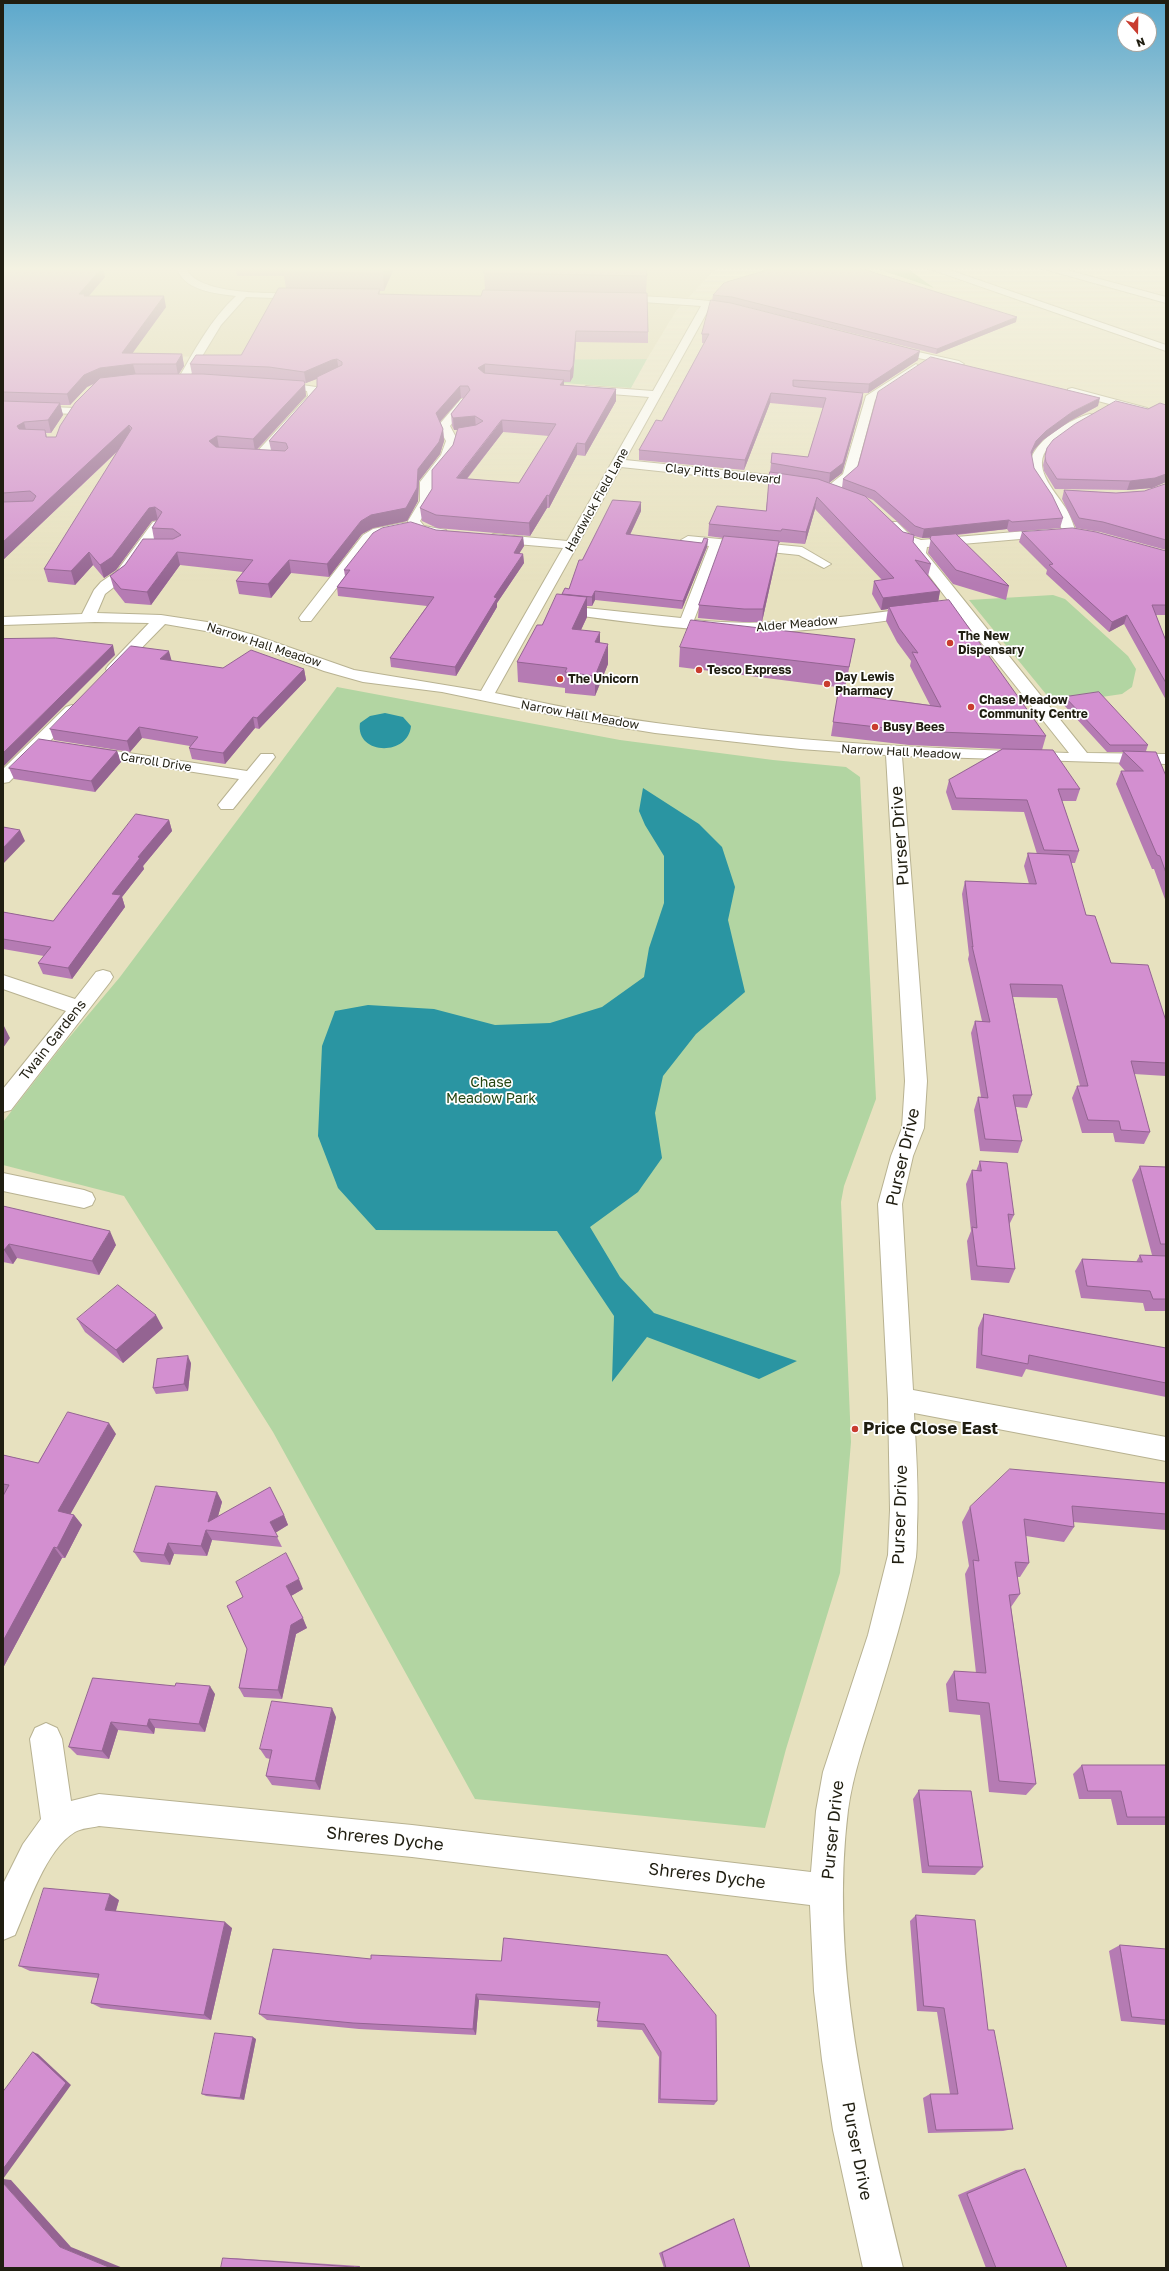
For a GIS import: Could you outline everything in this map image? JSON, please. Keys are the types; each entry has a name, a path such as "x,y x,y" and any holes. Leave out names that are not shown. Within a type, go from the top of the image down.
{"main road":[{"path":"182,381 188,372"},
{"name":"Hardwick Field Lane","path":"486,696 539,607 572,544 669,372"},
{"path":"857,397 870,398 910,372"},
{"path":"167,381 197,381"},
{"path":"307,388 320,382"},
{"path":"262,384 312,389 314,396 255,457 277,459"},
{"path":"575,388 656,394"},
{"path":"1059,388 1144,410"},
{"path":"415,525 414,521 426,501 426,482 451,448 452,441 444,426 471,396"},
{"path":"822,486 849,475 870,398"},
{"path":"66,422 84,400"},
{"path":"1070,532 1058,505 1037,473 1035,465 1037,454 1040,449 1051,440 1115,402"},
{"path":"3,408 75,411"},
{"path":"450,436 463,435"},
{"name":"Clay Pitts Boulevard","path":"618,463 822,486 846,494"},
{"path":"1050,493 1066,494"},
{"path":"886,519 907,540 920,544 1070,532 1083,534"},
{"path":"87,619 99,593 106,585 122,574 158,525"},
{"path":"306,618 368,538 378,532 415,525 427,531 453,534"},
{"path":"484,537 572,544"},
{"path":"688,540 802,551 824,564"},
{"path":"686,623 717,543"},
{"path":"920,544 919,553 921,558 1082,758"},
{"path":"144,546 160,546"},
{"name":"Alder Meadow","path":"539,607 686,623 743,628 776,628 959,606"},
{"path":"104,677 161,619"},
{"name":"Narrow Hall Meadow","path":"3,620 161,619 187,622 228,631 350,674 486,696 549,710 670,731 775,743 978,757 1166,759"},
{"path":"3,778 9,765 54,747 83,700"},
{"name":"Carroll Drive","path":"54,747 250,776"},
{"name":"Purser Drive","path":"883,2268 851,2130 840,2060 831,1991 826,1890 832,1811 839,1772 883,1635 902,1555 904,1510 902,1398 890,1204 902,1156 913,1128 916,1082 894,752"},
{"path":"227,805 267,757"},
{"name":"Twain Gardens","path":"3,1104 104,977"},
{"path":"3,982 54,1001 79,1007"},
{"path":"3,1182 84,1199"},
{"path":"902,1398 1166,1449"},
{"path":"46,1739 58,1824"},
{"name":"Shreres Dyche","path":"3,1923 31,1863 58,1824 77,1814 99,1810 412,1840 826,1890"}],"green space":[{"path":"476,372 640,372 631,388 494,378"},
{"path":"1053,595 1065,599 1128,656 1136,669 1132,687 1122,694 1054,704 969,600"},
{"name":"Chase Meadow Park","path":"337,687 620,740 773,760 846,767 860,777 876,1099 844,1186 841,1202 851,1442 840,1573 786,1749 765,1828 475,1799 273,1432 124,1196 3,1165 3,1122 62,1046 120,977"}],"water":[{"path":"385,713 403,717 411,726 408,736 401,743 392,747 382,748 373,746 365,741 361,734 360,723 370,716"},
{"path":"643,788 699,824 722,847 735,887 728,920 745,992 696,1034 663,1076 655,1113 662,1158 638,1192 590,1227 620,1277 654,1313 797,1361 759,1379 647,1337 612,1382 614,1316 557,1231 376,1230 338,1188 318,1136 322,1046 335,1011 368,1005 434,1009 495,1025 550,1023 602,1007 644,977 649,948 664,903 664,856 645,825 639,811"}],"building":[{"path":"3,372 91,372 84,375 67,394 3,392"},
{"path":"327,372 483,372 564,380 560,385 616,389 585,444 577,443 549,496 547,495 529,523 436,515 420,508 432,489 432,470 453,445 458,428 476,425 483,421 475,416 453,418 451,414 470,390 468,386 460,386 436,413 443,429 439,442 418,469 417,488 406,508 371,515 361,521 327,564 289,560 268,584 236,581 253,560 177,552 147,592 121,589 110,576 125,565 143,539 173,539 181,535 173,529 152,528 162,512 155,507 149,508 112,557 100,565 89,552 71,571 44,569 132,428 129,425 3,542 3,502 33,501 36,496 30,491 3,493 3,401 60,403 48,420 24,422 17,426 19,429 45,430 46,437 56,437 60,426 75,403 100,378 135,374 203,374 304,381 305,384 253,439 217,436 209,441 216,447 285,451 288,448 286,443 269,441 317,387 317,377","holes":["502,420 556,424 519,483 457,478"]},
{"path":"688,372 888,372 869,384 793,380 793,386 798,387 863,393 843,463 830,473 771,463 772,453 808,457 826,398 771,393 745,460 639,450 656,420 662,421"},
{"path":"908,372 993,372 1100,398 1072,412 1046,431 1036,441 1031,452 1034,468 1052,495 1063,518 1012,522 1009,520 924,529 915,526 875,491 843,479 858,466 878,392"},
{"path":"1116,401 1148,409 1160,403 1166,405 1166,474 1155,478 1130,481 1057,479 1046,462 1045,456 1047,448 1053,440 1075,424"},
{"path":"770,472 818,479 865,496 903,532 914,535 913,542 931,564 915,560 940,591 883,598 874,581 894,578 817,497 806,532 709,524 717,506 766,511"},
{"path":"1166,484 1166,540 1103,522 1079,518 1064,490 1116,493 1144,491"},
{"path":"613,500 641,502 626,534 702,543 704,538 708,539 683,601 595,591 592,597 562,594 565,588 569,589 579,560 582,560"},
{"path":"411,522 436,530 523,537 514,553 523,554 494,597 497,598 455,667 390,658 434,597 337,587 350,570 344,570 373,533 382,528"},
{"path":"1073,528 1096,532 1166,551 1166,605 1152,605 1166,641 1166,683 1127,615 1112,622 1049,565 1053,564 1022,532"},
{"path":"956,534 1009,586 956,570 930,539 931,536"},
{"path":"724,536 779,541 763,609 699,605"},
{"path":"557,594 587,597 572,629 600,632 595,642 608,644 595,676 565,672 567,668 517,662 537,625 542,625"},
{"path":"949,600 1046,736 912,731 833,722 838,693 941,707 912,652 918,653 899,628 889,607"},
{"path":"691,620 855,639 849,667 680,647"},
{"path":"56,638 113,645 3,753 3,639"},
{"path":"131,646 169,651 160,659 223,668 251,650 304,669 257,718 253,717 223,753 189,748 198,737 139,727 127,741 50,729"},
{"path":"1099,692 1148,745 1110,745 1065,697"},
{"path":"39,739 117,751 91,781 9,768"},
{"path":"1003,749 1053,750 1080,789 1058,789 1079,851 1044,850 1027,800 956,798 949,780"},
{"path":"1123,751 1156,752 1166,776 1166,873 1160,856 1157,855 1121,771 1143,771"},
{"path":"136,814 169,820 138,857 140,858 112,894 121,895 68,968 38,963 51,947 3,939 3,912 53,921"},
{"path":"3,827 20,830 3,848"},
{"path":"1028,853 1069,855 1086,915 1095,916 1111,963 1148,965 1166,1021 1166,1063 1131,1061 1150,1132 1121,1130 1119,1121 1088,1120 1077,1086 1088,1086 1062,985 1010,984 1032,1095 1013,1095 1022,1141 985,1139 978,1097 988,1098 975,1021 990,1022 972,946 973,947 965,881 1036,884"},
{"path":"980,1161 1007,1163 1014,1215 1008,1214 1015,1269 977,1266 972,1227 977,1228 972,1170 981,1171"},
{"path":"1140,1166 1166,1167 1166,1244 1161,1244"},
{"path":"3,1206 110,1231 92,1261 9,1244 3,1250"},
{"path":"1140,1255 1166,1256 1166,1299 1153,1299 1150,1291 1087,1286 1082,1259 1142,1262"},
{"path":"118,1285 156,1315 116,1350 77,1319"},
{"path":"984,1314 1166,1348 1166,1383 1029,1355 1028,1364 982,1355"},
{"path":"188,1356 184,1384 153,1388 157,1359"},
{"path":"68,1412 109,1423 58,1511 74,1515 57,1548 54,1547 3,1641 3,1496 9,1485 3,1484 3,1455 38,1463"},
{"path":"1010,1469 1166,1483 1166,1514 1072,1506 1074,1527 1024,1519 1029,1563 1015,1562 1020,1594 1009,1595 1036,1784 999,1781 989,1703 957,1700 954,1671 986,1673 973,1560 979,1561 970,1507"},
{"path":"156,1486 217,1492 208,1522 270,1487 284,1515 270,1522 278,1537 206,1530 201,1546 168,1543 164,1555 134,1552"},
{"path":"286,1553 299,1579 286,1586 303,1618 291,1625 278,1690 239,1688 247,1649 227,1606 243,1597 236,1582"},
{"path":"93,1678 175,1686 176,1683 210,1686 199,1724 149,1719 147,1726 111,1722 102,1751 69,1747"},
{"path":"272,1701 332,1708 315,1781 266,1776 272,1750 260,1749"},
{"path":"1082,1765 1166,1765 1166,1817 1127,1817 1121,1791 1088,1791"},
{"path":"919,1790 971,1791 983,1867 929,1866"},
{"path":"44,1888 110,1894 105,1910 225,1922 204,2015 91,2003 99,1974 19,1966"},
{"path":"916,1915 975,1920 988,2030 994,2030 1013,2129 936,2130 930,2094 958,2094 944,2008 924,2006"},
{"path":"504,1938 667,1955 716,2015 717,2101 660,2099 661,2052 644,2024 597,2021 600,2002 476,1994 473,2029 353,2023 259,2014 273,1949 371,1959 371,1955 501,1961"},
{"path":"1120,1945 1166,1949 1166,2020 1132,2017"},
{"path":"215,2033 253,2037 240,2098 202,2094"},
{"path":"33,2052 66,2083 3,2169 3,2092"},
{"path":"1025,2169 1067,2268 996,2268 967,2194"},
{"path":"3,2183 60,2247 111,2268 3,2268"},
{"path":"734,2219 750,2268 666,2268 662,2253"},
{"path":"223,2258 354,2267 354,2268 221,2268"}],"place":[{"name":"The New Dispensary","path":"950,643"},
{"name":"Tesco Express","path":"699,670"},
{"name":"The Unicorn","path":"560,679"},
{"name":"Day Lewis Pharmacy","path":"827,684"},
{"name":"Chase Meadow Community Centre","path":"971,707"},
{"name":"Busy Bees","path":"875,727"},
{"name":"Price Close East","path":"855,1429"}]}
